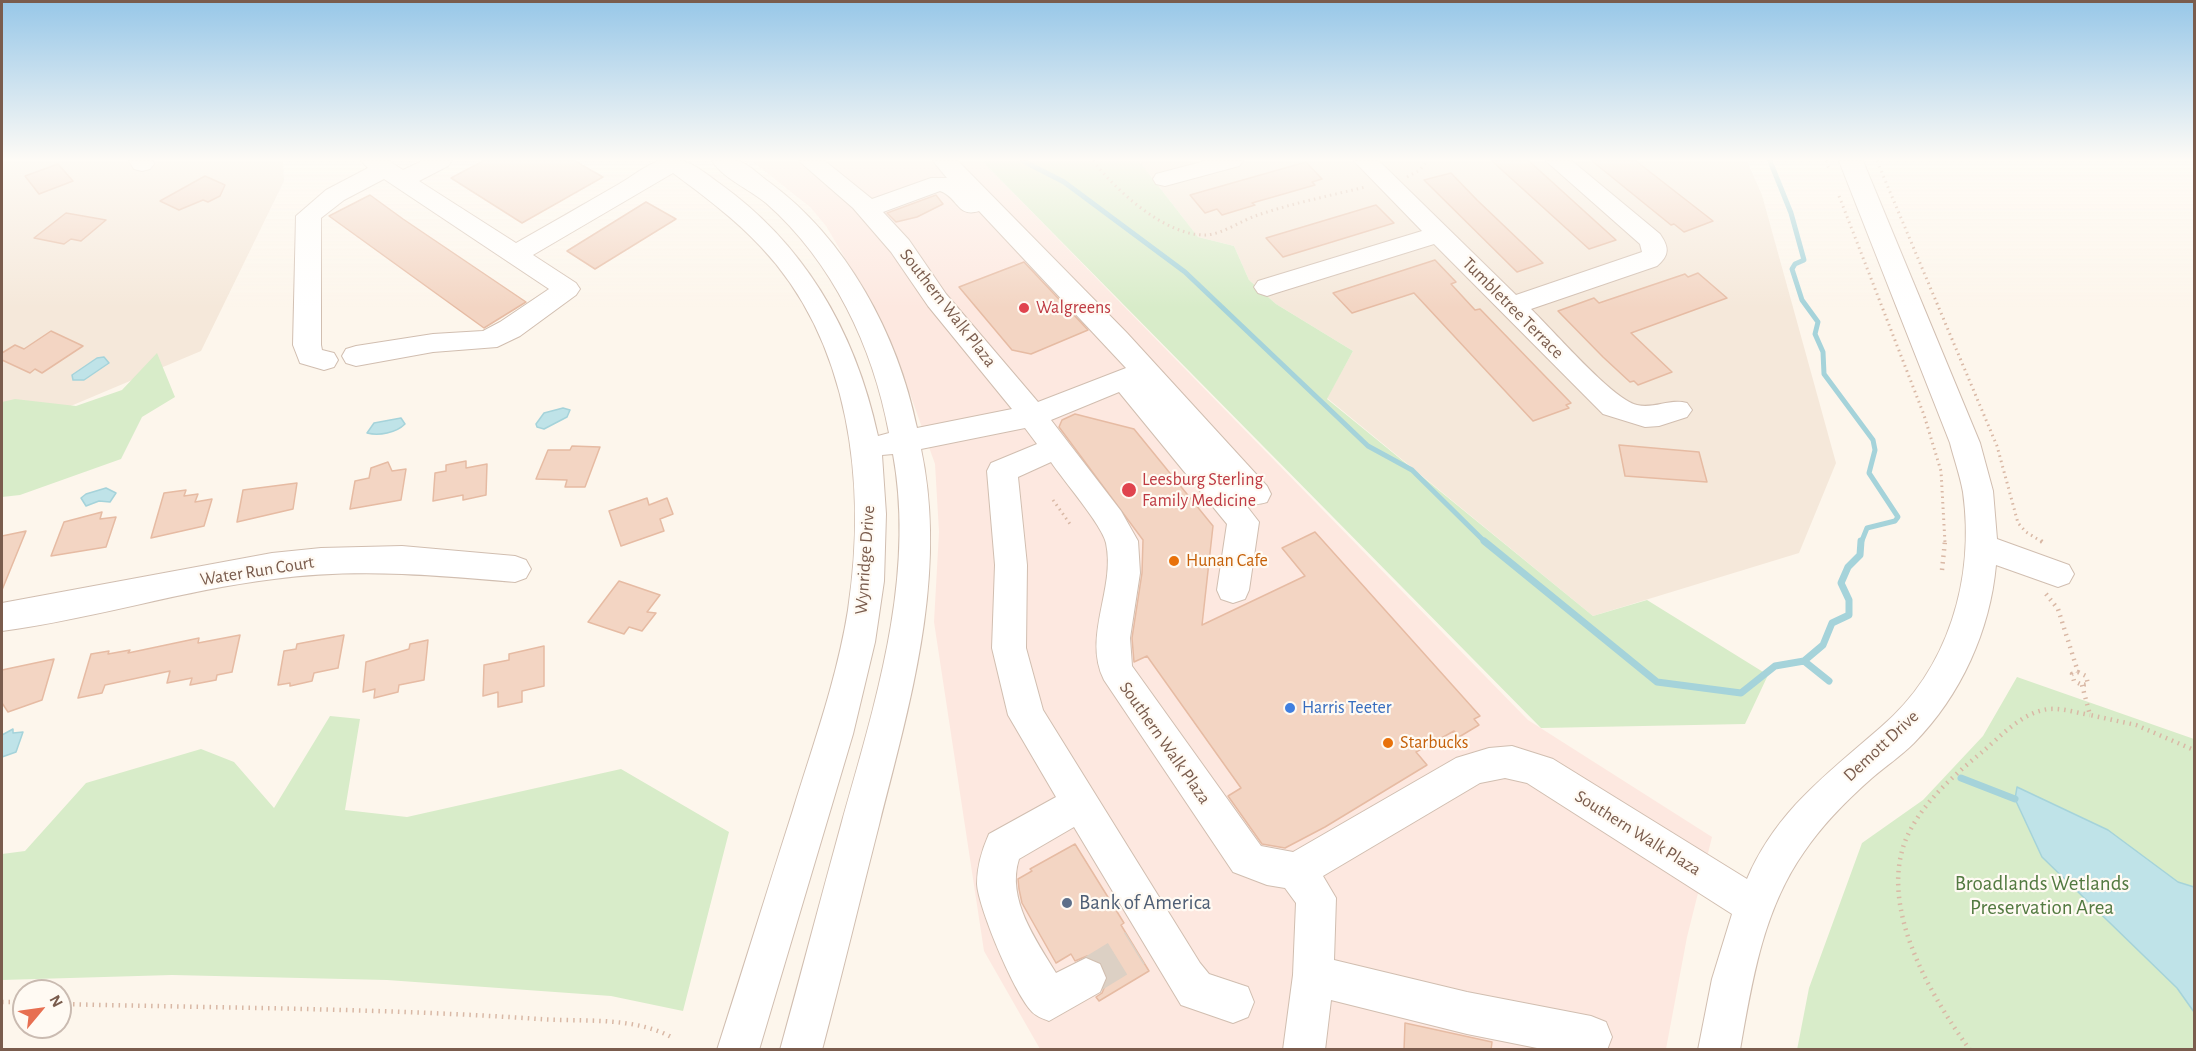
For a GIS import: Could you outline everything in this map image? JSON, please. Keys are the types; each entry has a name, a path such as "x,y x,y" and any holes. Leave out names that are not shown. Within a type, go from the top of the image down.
{"street":[{"path":"313,210 309,216 307,345 310,356 324,360"},
{"path":"356,356 433,343 487,340 510,329 567,289 449,210"},
{"path":"516,254 591,210"},
{"name":"Wynridge Drive","path":"738,1050 834,736 858,638 868,581 870,496 866,448 853,388 842,357 814,297 796,270 742,210"},
{"path":"785,210 803,227 847,282 864,313 892,377 912,482 914,532 912,586 905,638 883,739 801,1050"},
{"name":"Southern Walk Plaza","path":"868,210 900,246 937,300 1010,386 1110,520 1122,540 1124,568 1111,652 1120,678 1247,859 1267,867 1296,871 1469,770 1497,760 1518,762 1540,771 1754,906"},
{"path":"981,210 1033,250 1117,340 1135,375 1243,522 1233,590"},
{"name":"Tumbletree Terrace","path":"1415,210 1613,407 1637,416 1658,418 1677,410"},
{"path":"1511,306 1648,260 1654,255 1655,248 1651,240 1616,210"},
{"name":"Demott Drive","path":"1719,1050 1730,988 1754,906 1773,866 1805,820 1852,772 1907,727 1940,685 1969,627 1977,595 1982,546 1978,490 1965,443 1860,210"},
{"path":"1267,287 1439,234"},
{"path":"866,448 1031,416 1135,375"},
{"path":"1135,375 1256,494"},
{"path":"1055,448 1002,471 1008,513 1011,565 1009,648 1026,715 1079,804 1147,941 1196,990 1233,1002"},
{"path":"1982,546 2044,556"},
{"name":"Water Run Court","path":"2,617 272,566 321,561 402,559 515,568"},
{"path":"1079,804 1003,847 995,872 1009,933 1049,1000 1086,978"},
{"path":"1296,871 1316,898 1313,975 1304,1050"},
{"path":"1313,975 1467,1013 1591,1037"}],"path":[{"path":"1147,210 1164,222 1190,232 1208,235 1244,219 1276,210"},
{"path":"1845,210 1924,415 1941,471 1946,529 1942,570"},
{"path":"1898,210 1997,446 2018,523 2044,556 2034,581 2058,609 2078,672 2089,681 2088,684 2082,685 2072,679 2072,674 2078,672"},
{"path":"1053,500 1070,524"},
{"path":"2082,685 2090,715"},
{"path":"1970,1050 1936,1002 1916,965 1900,906 1901,858 1908,835 1923,810 1948,781 2030,716 2051,709 2136,725 2194,750"},
{"path":"72,1004 513,1016 638,1026 666,1033 673,1038"}],"shaded area":[{"path":"2,210 270,210 201,351 2,435"},
{"path":"813,210 1030,210 1528,720 1712,837 1687,937 1666,1049 1040,1049 984,951 934,622 939,532 935,464 894,349 874,307 826,226"},
{"path":"1177,210 1766,210 1836,463 1799,553 1593,616 1327,398 1353,351 1276,304 1249,280 1234,246 1198,237"}],"green space":[{"path":"1030,210 1177,210 1198,237 1234,246 1249,280 1276,304 1353,351 1327,399 1593,616 1647,600 1768,675 1745,724 1541,728"},
{"path":"157,353 175,397 142,417 121,459 20,495 2,497 2,402 15,399 76,406 122,390"},
{"name":"Broadlands Wetlands Preservation Area","path":"2017,677 2194,739 2194,1049 1797,1050 1809,988 1862,843 1923,800 1983,736"},
{"path":"330,716 360,719 345,810 407,817 621,769 729,832 683,1011 611,996 387,980 172,975 2,980 2,854 25,851 86,783 201,749 234,762 274,808"}],"water":[{"path":"104,357 109,363 84,380 73,380 72,375 97,358"},
{"path":"563,408 570,410 567,417 544,429 537,427 536,424 544,413"},
{"path":"401,418 405,424 397,430 382,434 367,433 374,423"},
{"path":"106,488 116,493 110,502 99,501 86,506 81,498 86,494"},
{"path":"13,729 13,733 23,732 16,752 2,757 2,735"},
{"path":"2017,787 2108,830 2178,882 2194,887 2194,1012 2177,988 2042,857 2015,799"}],"building":[{"path":"341,210 391,210 526,302 484,328 329,216"},
{"path":"502,210 545,210 522,223"},
{"path":"633,210 660,210 676,219 595,269 567,251"},
{"path":"895,210 931,210 917,217 896,222 887,213"},
{"path":"1218,210 1238,210 1222,215"},
{"path":"1359,210 1381,210 1394,223 1283,257 1266,238"},
{"path":"1454,210 1488,210 1543,263 1517,272"},
{"path":"1546,210 1583,210 1616,240 1589,249"},
{"path":"1653,210 1699,210 1713,221 1684,232 1674,224 1671,225"},
{"path":"66,213 106,220 81,241 71,239 64,244 34,238"},
{"path":"1435,260 1456,282 1451,284 1475,310 1480,309 1571,403 1566,405 1569,408 1533,421 1414,293 1352,313 1333,293"},
{"name":"Walgreens","path":"1024,262 1088,330 1031,354 1012,350 959,287"},
{"path":"1698,273 1727,298 1631,333 1672,372 1638,385 1634,381 1630,382 1558,311 1594,298 1599,303 1685,274 1688,277"},
{"path":"51,331 83,346 42,373 35,369 30,373 2,360 2,353 15,345 24,349"},
{"path":"1075,414 1134,429 1213,526 1202,625 1305,576 1282,548 1315,532 1480,716 1474,719 1479,725 1459,737 1454,731 1416,752 1427,765 1325,827 1285,848 1262,844 1228,796 1241,788 1147,656 1134,662 1132,638 1142,573 1143,540 1059,427 1062,420"},
{"path":"1619,445 1699,452 1707,482 1625,476"},
{"path":"572,446 600,447 585,487 565,487 567,480 536,479 548,450 570,450"},
{"path":"466,461 466,468 487,464 486,495 463,500 463,495 433,501 435,473 446,471 446,465"},
{"path":"388,462 392,471 406,469 401,500 350,509 355,481 369,478 371,468"},
{"path":"297,483 293,509 237,522 243,490"},
{"path":"186,490 184,496 198,494 195,502 212,499 204,526 151,538 164,493"},
{"path":"647,498 649,505 667,498 673,514 660,519 664,531 621,546 609,511"},
{"path":"102,512 100,519 116,517 106,547 51,556 64,522"},
{"path":"26,531 2,590 2,536"},
{"path":"619,581 660,595 647,612 656,613 642,631 629,627 624,634 588,622"},
{"path":"240,635 232,672 217,675 216,680 190,685 192,678 167,683 170,671 105,685 102,693 78,698 91,654 130,650 128,653 199,638 198,643"},
{"path":"344,635 338,668 314,673 312,681 290,686 290,683 278,685 284,651 296,649 297,644"},
{"path":"428,640 424,680 399,685 398,692 374,698 375,689 363,692 366,662 409,649 410,644"},
{"path":"544,646 544,686 522,691 522,702 498,707 498,692 483,696 484,665 509,660 509,654"},
{"path":"54,659 42,700 8,712 2,703 2,670"},
{"name":"Bank of America","path":"1075,844 1124,923 1121,925 1149,971 1099,1001 1096,997 1102,993 1108,979 1102,963 1087,956 1075,961 1071,954 1056,963 1022,903 1019,889 1018,879 1032,871 1030,869"},
{"path":"1405,1023 1492,1042 1491,1050 1404,1050"}],"waterway":[{"path":"1102,210 1185,272 1368,446 1412,470 1486,543"},
{"path":"1790,210 1804,260 1795,264 1792,269 1802,300 1818,322 1815,334 1823,352 1824,374 1873,440 1875,450 1869,473 1898,517 1895,521 1867,528 1861,543"},
{"path":"1484,541 1657,682 1741,693 1775,666 1804,661"},
{"path":"1804,661 1823,645 1832,623 1849,615 1849,600 1841,583 1848,567 1860,555 1861,541"},
{"path":"1804,661 1829,681"},
{"path":"1961,778 2015,799"}],"tunnel":[{"path":"1086,978 1135,948"}],"place":[{"name":"Walgreens","path":"1024,308"},
{"name":"Leesburg Sterling Family Medicine","path":"1129,490"},
{"name":"Hunan Cafe","path":"1174,561"},
{"name":"Harris Teeter","path":"1290,708"},
{"name":"Starbucks","path":"1388,743"},
{"name":"Bank of America","path":"1067,903"}]}
